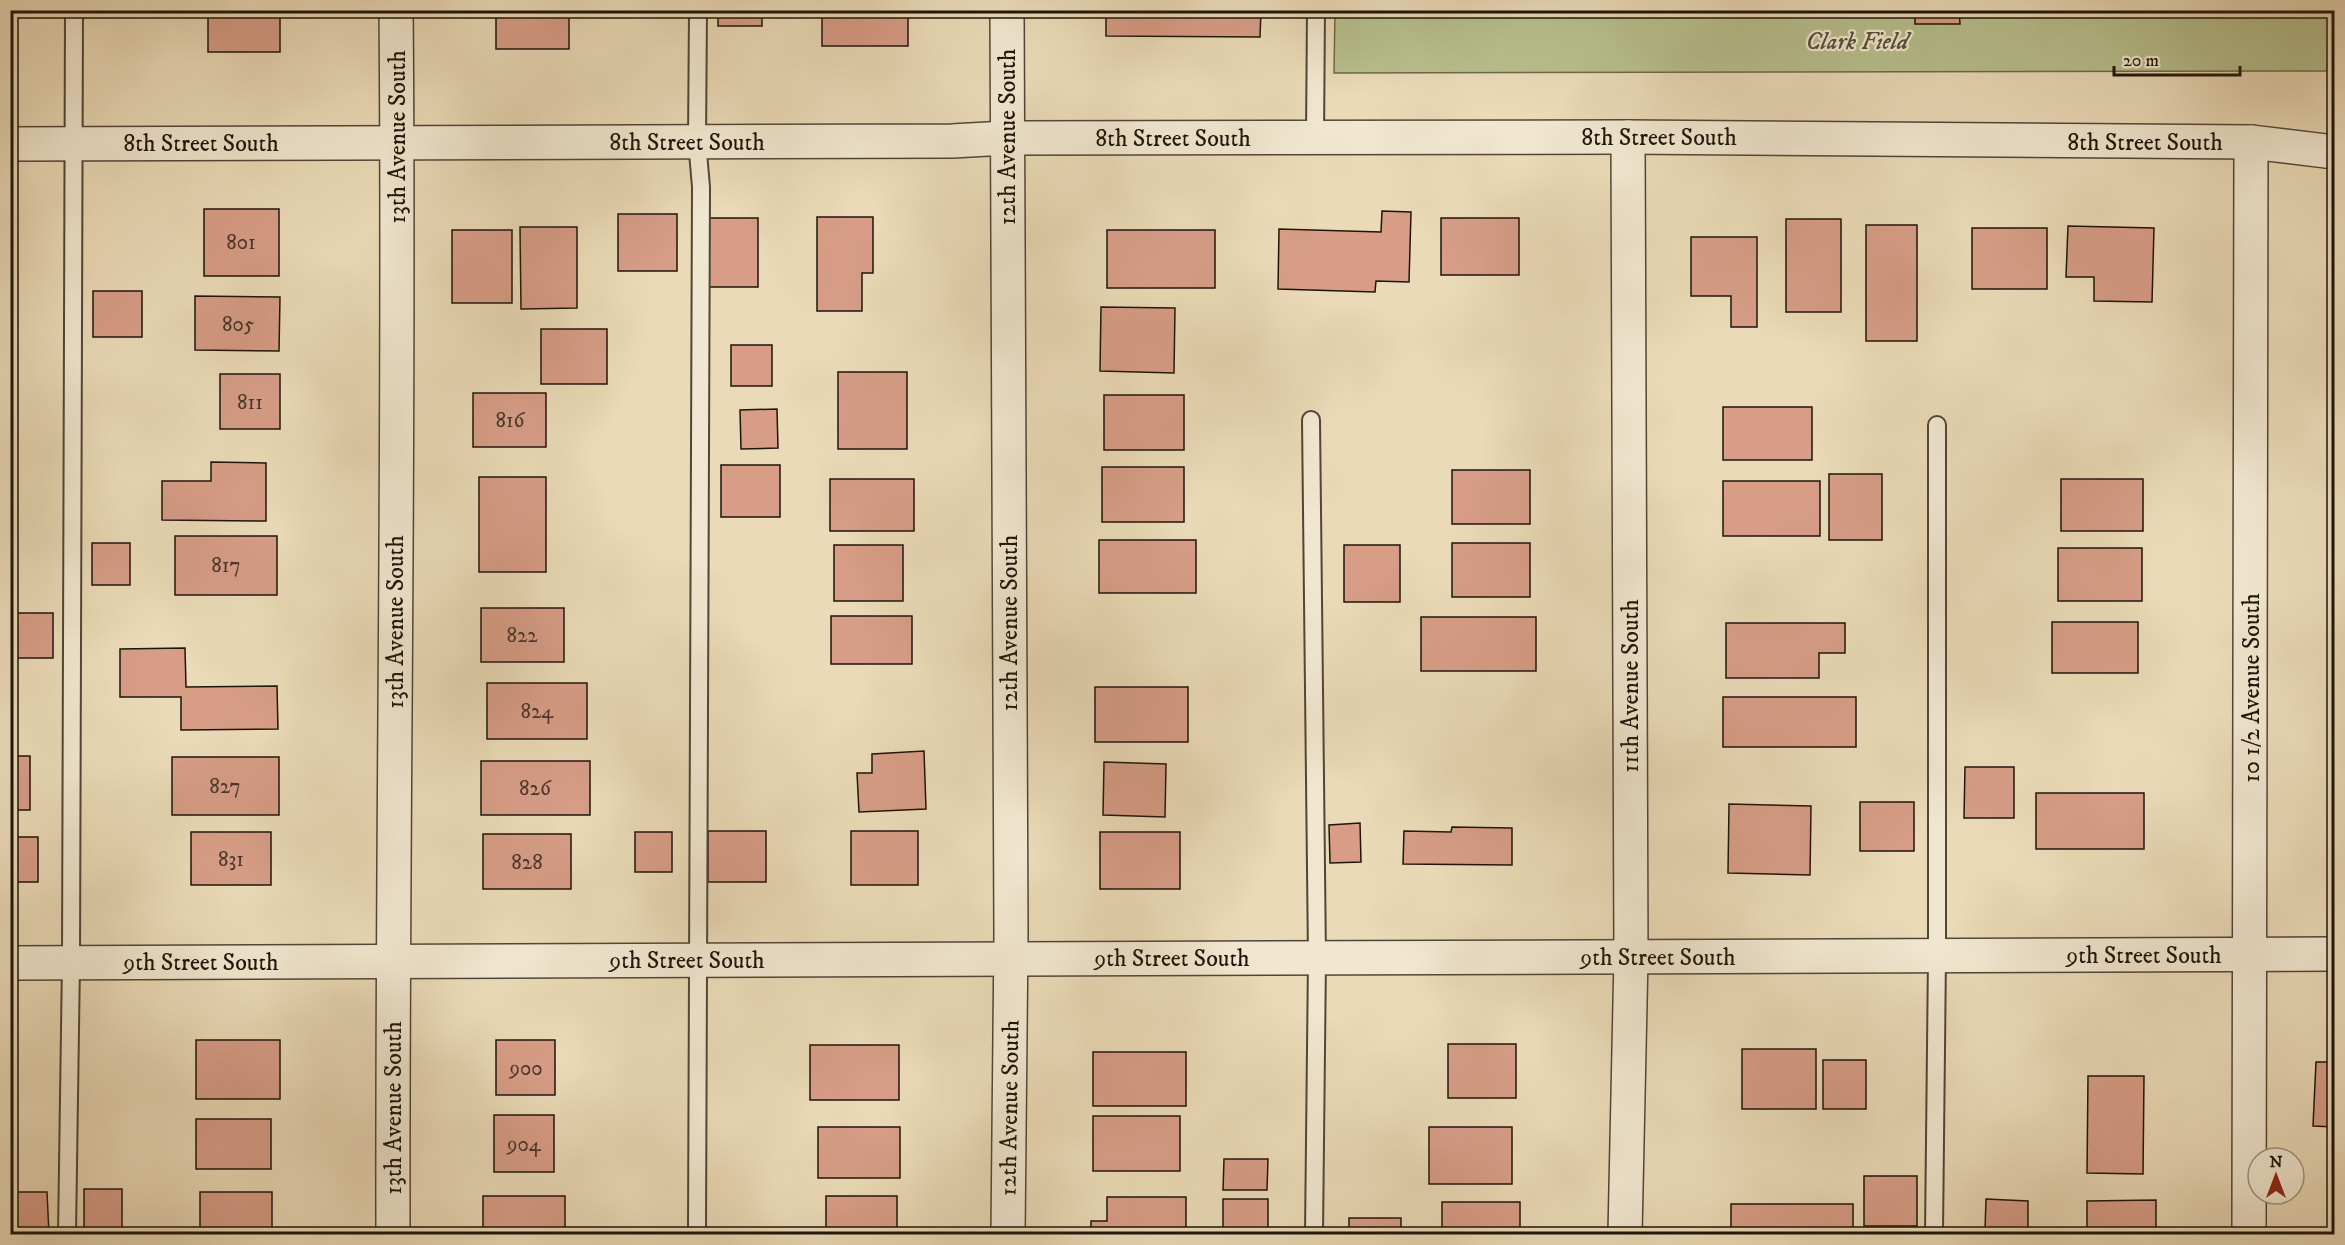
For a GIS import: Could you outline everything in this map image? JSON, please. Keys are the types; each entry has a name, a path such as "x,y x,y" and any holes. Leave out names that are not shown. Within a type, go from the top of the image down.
{"street":[{"name":"13th Avenue South","path":"393,1234 398,143 396,10"},
{"name":"12th Avenue South","path":"1007,10 1011,959 1008,1234"},
{"name":"8th Street South","path":"10,144 1628,137 2251,142 2334,152"},
{"name":"11th Avenue South","path":"1625,1234 1631,957 1628,137"},
{"name":"10 1/2 Avenue South","path":"2249,1234 2251,142"},
{"name":"9th Street South","path":"10,963 2334,954"}],"lane":[{"path":"68,1234 74,10"},
{"path":"697,1234 701,199 697,141 698,10"},
{"path":"1315,138 1316,10"},
{"path":"1311,420 1317,958 1314,1234"},
{"path":"1934,1234 1937,956 1937,425"}],"green space":[{"name":"Clark Field","path":"1335,11 2334,11 2334,71 1334,73"}],"building":[{"path":"208,10 280,10 280,52 208,52"},
{"path":"496,10 569,10 569,49 496,49"},
{"path":"718,10 762,10 762,26 718,26"},
{"path":"822,10 908,10 908,46 822,46"},
{"path":"1106,10 1261,10 1260,37 1106,36"},
{"path":"1915,10 1959,10 1960,24 1915,24"},
{"path":"10,208 12,208 12,255 10,255"},
{"path":"204,209 279,209 279,276 204,276"},
{"path":"1382,211 1411,212 1409,282 1376,281 1375,292 1278,289 1279,229 1381,232"},
{"path":"618,214 677,214 677,271 618,271"},
{"path":"817,217 873,217 873,273 862,273 862,311 817,311"},
{"path":"709,218 758,218 758,287 709,287"},
{"path":"1441,218 1519,218 1519,275 1441,275"},
{"path":"1786,219 1841,219 1841,312 1786,312"},
{"path":"1866,225 1917,225 1917,341 1866,341"},
{"path":"2068,226 2154,228 2152,302 2094,301 2094,277 2066,277"},
{"path":"520,227 577,227 577,308 521,309"},
{"path":"1972,228 2047,228 2047,289 1972,289"},
{"path":"452,230 512,230 512,303 452,303"},
{"path":"1107,230 1215,230 1215,288 1107,288"},
{"path":"1691,237 1757,237 1757,327 1731,327 1731,296 1691,296"},
{"path":"93,291 142,291 142,337 93,337"},
{"path":"195,296 280,297 279,351 195,350"},
{"path":"1101,307 1175,308 1174,373 1100,371"},
{"path":"541,329 607,329 607,384 541,384"},
{"path":"731,345 772,345 772,386 731,386"},
{"path":"838,372 907,372 907,449 838,449"},
{"path":"220,374 280,374 280,429 220,429"},
{"path":"473,393 546,393 546,447 473,447"},
{"path":"1104,395 1184,395 1184,450 1104,450"},
{"path":"1723,407 1812,407 1812,460 1723,460"},
{"path":"777,409 778,448 741,449 740,410"},
{"path":"211,462 266,463 266,521 162,520 162,481 211,481"},
{"path":"721,465 780,465 780,517 721,517"},
{"path":"1102,467 1184,467 1184,522 1102,522"},
{"path":"1452,470 1530,470 1530,524 1452,524"},
{"path":"1829,474 1882,474 1882,540 1829,540"},
{"path":"479,477 546,477 546,572 479,572"},
{"path":"830,479 914,479 914,531 830,531"},
{"path":"2061,479 2143,479 2143,531 2061,531"},
{"path":"1723,481 1820,481 1820,536 1723,536"},
{"path":"175,536 277,536 277,595 175,595"},
{"path":"1099,540 1196,540 1196,593 1099,593"},
{"path":"92,543 130,543 130,585 92,585"},
{"path":"1452,543 1530,543 1530,597 1452,597"},
{"path":"834,545 903,545 903,601 834,601"},
{"path":"1344,545 1400,545 1400,602 1344,602"},
{"path":"2058,548 2142,548 2142,601 2058,601"},
{"path":"481,608 564,608 564,662 481,662"},
{"path":"10,613 53,613 53,658 10,658"},
{"path":"831,616 912,616 912,664 831,664"},
{"path":"1421,617 1536,617 1536,671 1421,671"},
{"path":"2052,622 2138,622 2138,673 2052,673"},
{"path":"1726,623 1845,623 1845,653 1819,653 1819,678 1726,678"},
{"path":"185,648 186,687 277,686 278,729 181,730 181,697 120,697 120,649"},
{"path":"487,683 587,683 587,739 487,739"},
{"path":"1095,687 1188,687 1188,742 1095,742"},
{"path":"1723,697 1856,697 1856,747 1723,747"},
{"path":"924,751 926,809 859,812 857,773 872,773 872,754"},
{"path":"10,756 30,756 30,810 10,810"},
{"path":"172,757 279,757 279,815 172,815"},
{"path":"481,761 590,761 590,815 481,815"},
{"path":"1104,762 1166,764 1165,817 1103,815"},
{"path":"1965,767 2014,767 2014,818 1964,818"},
{"path":"2036,793 2144,793 2144,849 2036,849"},
{"path":"1860,802 1914,802 1914,851 1860,851"},
{"path":"1729,804 1811,806 1810,875 1728,873"},
{"path":"1360,823 1361,862 1330,863 1329,825"},
{"path":"1452,827 1512,828 1512,865 1403,864 1404,831 1451,832"},
{"path":"708,831 766,831 766,882 708,882"},
{"path":"851,831 918,831 918,885 851,885"},
{"path":"191,832 271,832 271,885 191,885"},
{"path":"635,832 672,832 672,872 635,872"},
{"path":"1100,832 1180,832 1180,889 1100,889"},
{"path":"483,834 571,834 571,889 483,889"},
{"path":"10,837 38,837 38,882 10,882"},
{"path":"196,1040 280,1040 280,1099 196,1099"},
{"path":"496,1040 555,1040 555,1095 496,1095"},
{"path":"1448,1044 1516,1044 1516,1098 1448,1098"},
{"path":"810,1045 899,1045 899,1100 810,1100"},
{"path":"1742,1049 1816,1049 1816,1109 1742,1109"},
{"path":"1093,1052 1186,1052 1186,1106 1093,1106"},
{"path":"1823,1060 1866,1060 1866,1109 1823,1109"},
{"path":"2316,1062 2334,1062 2334,1127 2313,1126"},
{"path":"2088,1076 2144,1076 2143,1174 2087,1173"},
{"path":"494,1115 554,1115 554,1172 494,1172"},
{"path":"1093,1116 1180,1116 1180,1171 1093,1171"},
{"path":"196,1119 271,1119 271,1169 196,1169"},
{"path":"818,1127 900,1127 900,1178 818,1178"},
{"path":"1429,1127 1512,1127 1512,1184 1429,1184"},
{"path":"1224,1159 1268,1159 1267,1190 1223,1190"},
{"path":"1864,1176 1917,1176 1917,1226 1864,1226"},
{"path":"84,1189 122,1189 122,1228 84,1228"},
{"path":"10,1192 47,1192 49,1234 10,1234"},
{"path":"200,1192 272,1192 272,1234 200,1234"},
{"path":"483,1196 565,1196 565,1234 483,1234"},
{"path":"826,1196 897,1196 897,1234 826,1234"},
{"path":"1107,1197 1186,1197 1186,1234 1091,1234 1091,1221 1107,1221"},
{"path":"1223,1199 1268,1199 1268,1233 1223,1233"},
{"path":"1986,1199 2028,1201 2028,1232 1985,1230"},
{"path":"2156,1200 2156,1234 2087,1234 2087,1201"},
{"path":"1442,1202 1520,1202 1520,1234 1442,1234"},
{"path":"1731,1204 1853,1204 1853,1234 1731,1234"},
{"path":"1349,1218 1401,1218 1401,1234 1349,1234"}]}
